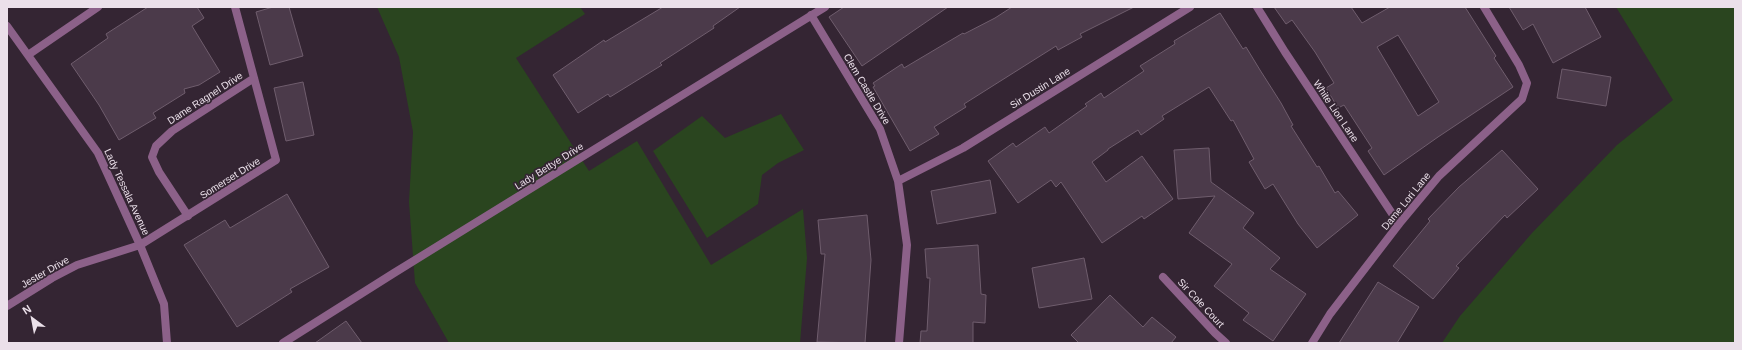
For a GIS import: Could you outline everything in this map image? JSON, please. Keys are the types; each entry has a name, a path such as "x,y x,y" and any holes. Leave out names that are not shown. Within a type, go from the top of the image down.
{"street":[{"path":"28,55 98,7"},
{"name":"Somerset Drive","path":"140,245 276,160 235,7"},
{"name":"Lady Bettye Drive","path":"287,342 394,273 825,7"},
{"name":"Sir Dustin Lane","path":"898,181 963,148 1190,7"},
{"name":"White Lion Lane","path":"1257,7 1285,52 1399,224"},
{"name":"Dame Lori Lane","path":"1312,343 1330,314 1399,224 1439,176 1522,99 1527,83 1519,65 1484,7"},
{"name":"Clem Castle Drive","path":"811,15 880,129 898,181 907,245 899,343"},
{"name":"Lady Tessala Avenue","path":"7,26 98,153 140,245 164,304 167,343"},
{"name":"Dame Ragnel Drive","path":"188,216 159,172 152,156 156,146 172,131 254,78"},
{"name":"Jester Drive","path":"7,306 52,278 77,265 140,245"},
{"name":"Sir Cole Court","path":"1162,277 1226,343"}],"green space":[{"path":"377,7 580,7 585,14 516,58 589,171 637,141 711,265 803,209 807,258 800,343 449,343 415,283 409,202 413,132 399,57"},
{"path":"1616,7 1735,7 1735,343 1442,343 1460,316 1532,233 1617,145 1673,100"},
{"path":"781,114 804,150 778,163 762,175 758,204 707,238 653,151 702,116 725,138"}],"building":[{"path":"148,7 197,7 204,18 192,26 220,72 199,85 184,89 185,93 153,113 156,118 119,140 99,105 71,64 108,38 106,34"},
{"path":"273,7 289,7 303,56 270,65 256,12"},
{"path":"663,7 740,7 713,26 714,28 660,63 662,65 610,97 608,94 578,113 553,75 604,40 605,42"},
{"path":"844,7 948,7 862,66 829,17"},
{"path":"1012,7 1134,7 1080,34 1082,37 1058,50 1056,46 964,104 966,107 934,127 939,134 910,151 873,87 875,86 873,83 902,64 904,68 963,33 964,34 995,18"},
{"path":"1274,7 1351,7 1362,23 1390,7 1465,7 1496,56 1494,58 1513,87 1384,175 1368,151 1372,148 1344,105 1338,108 1326,88 1334,83 1315,52 1292,20 1286,24","holes":["1398,35 1439,102 1418,116 1377,47"]},
{"path":"1509,7 1585,7 1601,37 1553,63 1533,24 1523,30"},
{"path":"1220,13 1243,49 1246,47 1281,103 1293,125 1291,126 1317,167 1319,166 1335,193 1338,191 1358,215 1317,248 1298,224 1273,184 1265,189 1249,162 1254,159 1233,120 1231,121 1209,87 1162,116 1164,119 1141,135 1138,130 1108,149 1092,162 1106,182 1142,156 1173,199 1144,219 1142,216 1102,243 1061,182 1056,187 1051,180 1018,203 988,161 1013,143 1016,147 1045,127 1049,133 1087,106 1085,104 1101,93 1104,98 1144,71 1140,66 1175,44 1174,41"},
{"path":"1562,69 1611,77 1606,106 1557,98"},
{"path":"303,82 314,135 286,141 274,88"},
{"path":"1209,148 1211,182 1254,213 1243,228 1280,258 1270,269 1306,294 1273,341 1243,320 1249,313 1214,286 1232,264 1189,233 1215,196 1178,199 1174,150"},
{"path":"1502,150 1538,189 1507,218 1505,215 1456,266 1459,268 1433,299 1393,266 1430,221 1428,219 1459,187"},
{"path":"990,180 996,213 937,224 931,191"},
{"path":"287,194 329,267 290,289 292,292 237,327 184,245 225,220 230,228"},
{"path":"867,215 871,260 865,343 817,342 825,254 821,254 818,220"},
{"path":"978,245 981,294 986,295 985,323 973,322 973,343 920,343 921,331 927,331 930,278 927,278 925,249"},
{"path":"1084,258 1092,299 1039,308 1032,268"},
{"path":"1378,282 1419,307 1397,343 1339,343"},
{"path":"1110,295 1143,327 1152,317 1176,337 1171,343 1079,343 1071,335"},
{"path":"346,321 362,343 315,343"}]}
